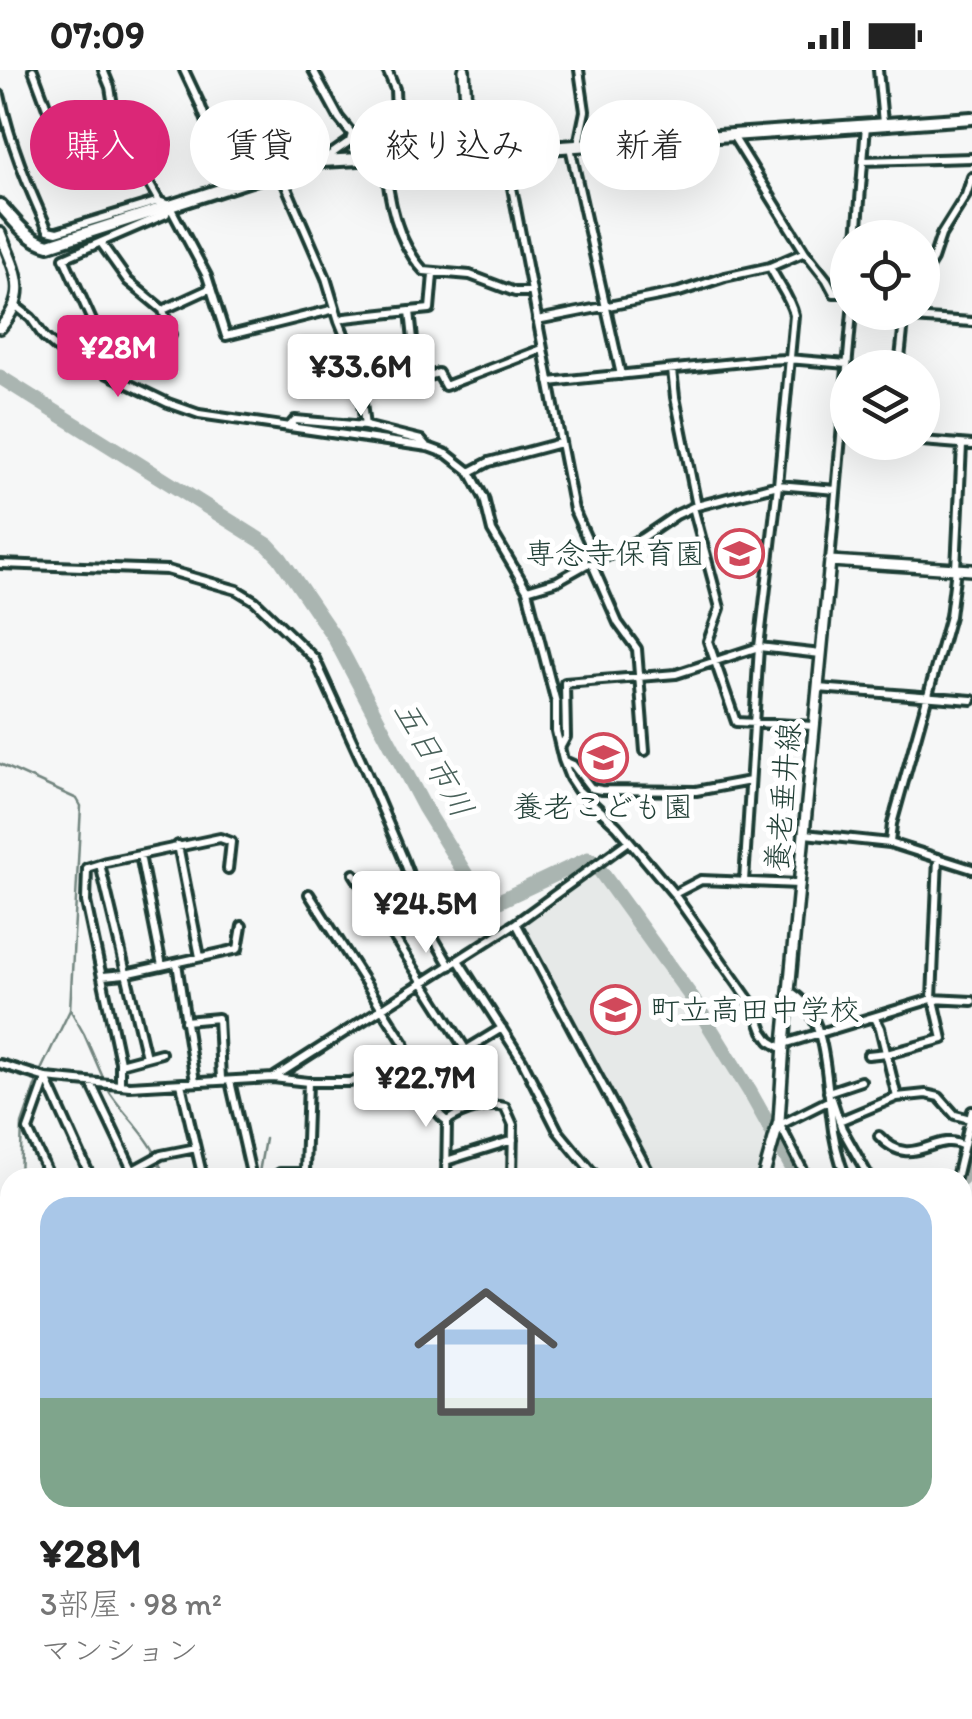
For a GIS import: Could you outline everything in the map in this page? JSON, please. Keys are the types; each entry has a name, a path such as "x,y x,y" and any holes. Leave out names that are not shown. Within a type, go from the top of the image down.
{"main road":[{"path":"464,70 466,100"},
{"path":"560,146 972,118"},
{"path":"0,205 28,235 49,245 164,203 215,190"},
{"path":"0,233 18,290 16,306 0,328"},
{"path":"830,561 972,570"},
{"name":"養老垂井線","path":"766,1168 779,1126 830,561"}],"street":[{"path":"33,70 44,100"},
{"path":"103,70 112,100"},
{"path":"184,70 196,100"},
{"path":"313,70 350,132"},
{"path":"386,70 395,100"},
{"path":"580,70 584,111 574,145 621,375"},
{"path":"878,70 882,123"},
{"path":"0,95 8,132 48,230 57,232 164,203"},
{"path":"858,220 866,125"},
{"path":"732,135 830,285"},
{"path":"863,161 972,158"},
{"path":"940,238 966,195 972,177"},
{"path":"156,190 211,288 226,336 336,309"},
{"path":"287,190 326,278 356,366 364,426"},
{"path":"387,190 398,226 415,262 424,271 470,275 515,292 532,292"},
{"path":"512,190 574,510 618,623 637,650 645,751"},
{"path":"93,322 64,258 166,214 164,203"},
{"path":"101,243 128,281 163,310 170,335 131,347"},
{"path":"537,320 667,296 770,267 805,252"},
{"path":"744,880 759,648 794,316 791,301 770,267"},
{"path":"339,321 430,309 433,274"},
{"path":"163,310 211,288"},
{"path":"16,306 60,351 168,403 200,414 428,448 447,454 470,472 484,498 492,531 527,590 556,703 563,760 578,790 617,826 674,894 754,1006 770,1041 784,1047 933,999 972,1001"},
{"path":"410,312 421,379"},
{"path":"940,319 972,322"},
{"path":"359,384 385,378 390,389 438,373 445,386 542,349"},
{"path":"549,382 788,359 830,363"},
{"path":"672,370 695,507 720,608 708,641 736,722 815,726"},
{"path":"288,427 295,420 364,426 421,440 428,448"},
{"path":"470,472 489,462 560,443"},
{"path":"940,443 972,445"},
{"path":"890,843 950,616 962,445"},
{"path":"830,561 840,460"},
{"path":"527,590 595,563 676,514 695,507 778,485 836,490"},
{"path":"0,564 167,570 236,590 255,600 314,660 403,858 432,935 450,966"},
{"path":"560,748 566,737 565,683 676,674 759,648 821,654"},
{"path":"818,688 972,700"},
{"path":"563,760 591,788 601,790 696,790 750,781"},
{"path":"805,834 890,843 972,869"},
{"path":"120,1085 120,1064 86,902 87,868 220,838 230,842 228,869"},
{"path":"273,1078 516,923 629,841"},
{"path":"178,845 200,958"},
{"path":"140,854 162,966"},
{"path":"868,1055 943,1039 933,999 938,858"},
{"path":"100,864 146,1057"},
{"path":"354,874 466,1050 502,1028"},
{"path":"674,894 701,880 800,884"},
{"path":"309,894 404,1043 411,1072 420,1078 440,1118 446,1121"},
{"path":"516,923 647,1168"},
{"path":"103,976 238,949 242,926"},
{"path":"458,960 522,1060 558,1131 589,1168"},
{"path":"178,963 195,1082"},
{"path":"790,991 796,994 820,1034 835,1142 843,1168"},
{"path":"185,1021 218,1018 226,1080 249,1168"},
{"path":"875,1018 898,1097"},
{"path":"120,1064 161,1053"},
{"path":"0,1064 46,1078 120,1085 273,1078 349,1082 411,1072"},
{"path":"45,1168 28,1130 46,1078"},
{"path":"46,1078 86,1168"},
{"path":"802,1168 779,1126 861,1081"},
{"path":"90,1082 131,1168"},
{"path":"307,1168 308,1082"},
{"path":"182,1084 201,1168"},
{"path":"829,1096 864,1168"},
{"path":"839,1122 898,1097 939,1097 955,1114 971,1115 958,1168"},
{"path":"446,1121 456,1114 492,1104 505,1107 514,1125 510,1168"},
{"path":"446,1121 446,1168"},
{"path":"879,1136 892,1148 905,1152 952,1141 963,1146"},
{"path":"446,1161 513,1140"},
{"path":"143,1168 161,1155 196,1148"}],"shaded area":[{"path":"596,873 662,962 768,1132 758,1168 651,1168 523,929 525,921"}],"waterway":[{"name":"五日市川","path":"0,377 268,545 280,558 334,637 424,807 481,899 495,903 588,859 593,861 690,995 792,1168"},
{"path":"0,764 77,799 81,806 70,1010 40,1072 22,1124 20,1168"},
{"path":"71,1011 104,1080"},
{"path":"107,1088 155,1153"},
{"path":"260,1168 265,1139"},
{"path":"965,1168 972,1139"},
{"path":"158,1161 161,1168"}],"place":[{"name":"専念寺保育園","path":"740,554"},
{"name":"養老こども園","path":"603,758"},
{"name":"町立高田中学校","path":"615,1010"}]}
